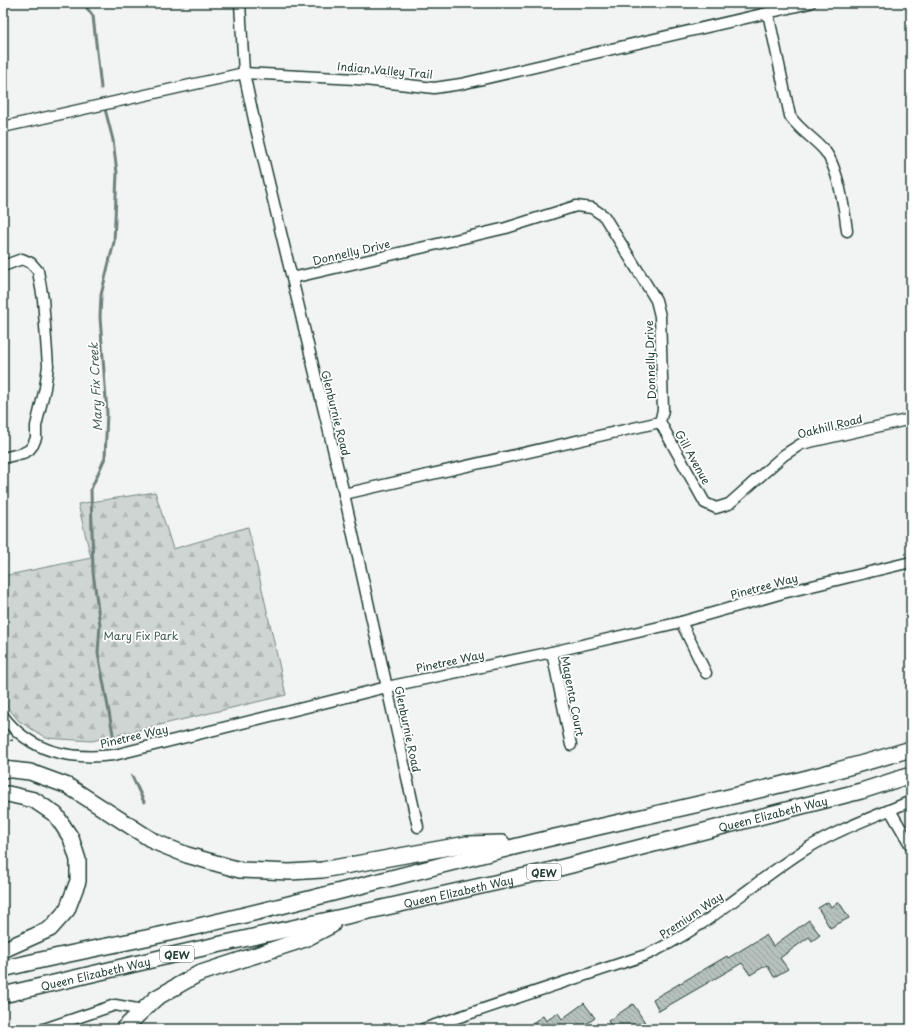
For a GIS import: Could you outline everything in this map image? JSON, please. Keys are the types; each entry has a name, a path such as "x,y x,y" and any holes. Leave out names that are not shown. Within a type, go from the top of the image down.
{"highway":[{"name":"QEW","path":"3,969 65,954 173,932 531,842 741,794 865,763 911,749"},
{"path":"3,769 30,772 68,786 155,842 187,855 240,870 290,872 322,870 467,844 531,842"},
{"name":"Queen Elizabeth Way","path":"3,995 615,855 861,791 911,775"},
{"path":"3,795 8,794 34,800 56,815 71,838 78,860 78,881 67,910 50,929 3,950"},
{"path":"123,1029 156,998 198,974 305,939 352,915"}],"street":[{"name":"Glenburnie Road","path":"240,3 244,72 344,494 418,827"},
{"name":"Indian Valley Trail","path":"3,127 244,72 356,79 434,88 460,84 810,3"},
{"path":"768,13 790,116 795,124 825,152 832,164 845,211 847,231"},
{"name":"Donnelly Drive","path":"292,278 506,228 576,206 592,208 604,216 656,300 661,324 663,410 660,422"},
{"path":"3,266 22,259 31,263 38,271 43,299 48,366 46,388 36,426 36,438 29,450 3,458"},
{"name":"Oakhill Road","path":"705,503 716,508 729,504 784,455 801,444 911,419"},
{"path":"344,494 660,422"},
{"name":"Gill Avenue","path":"660,422 705,503"},
{"name":"Pinetree Way","path":"3,716 16,730 44,748 64,755 89,757 114,755 387,687 552,652 681,622 783,593 911,562"},
{"path":"681,622 706,673"},
{"name":"Magenta Court","path":"552,652 571,745"},
{"name":"Premium Way","path":"423,1029 646,955 669,945 698,927 806,849 829,836 911,801"},
{"path":"890,810 911,846"},
{"path":"44,1029 115,1006 143,1010"}],"green space":[{"name":"Mary Fix Park","path":"155,492 173,549 248,527 286,695 92,741 46,738 19,721 3,702 3,576 91,558 78,504"}],"building":[{"path":"828,902 831,907 839,902 849,918 830,928 818,908"},
{"path":"809,920 820,935 812,941 809,937 780,958 788,969 774,977 767,965 750,975 742,963 659,1011 653,999 727,956 728,958 766,935 773,946"},
{"path":"584,1003 595,1018 579,1029 573,1029 570,1026 566,1029 523,1029 543,1016 546,1021 558,1013 562,1019"},
{"path":"633,1004 646,1024 638,1029 613,1029 608,1021"}],"waterway":[{"name":"Mary Fix Creek","path":"83,3 93,16 101,88"},
{"name":"Mary Fix Creek","path":"105,109 113,140 117,173 114,242 101,295 100,317 107,413 105,458 91,489 93,572 100,625 98,653 113,734"},
{"name":"Mary Fix Creek","path":"132,776 144,802"}]}
